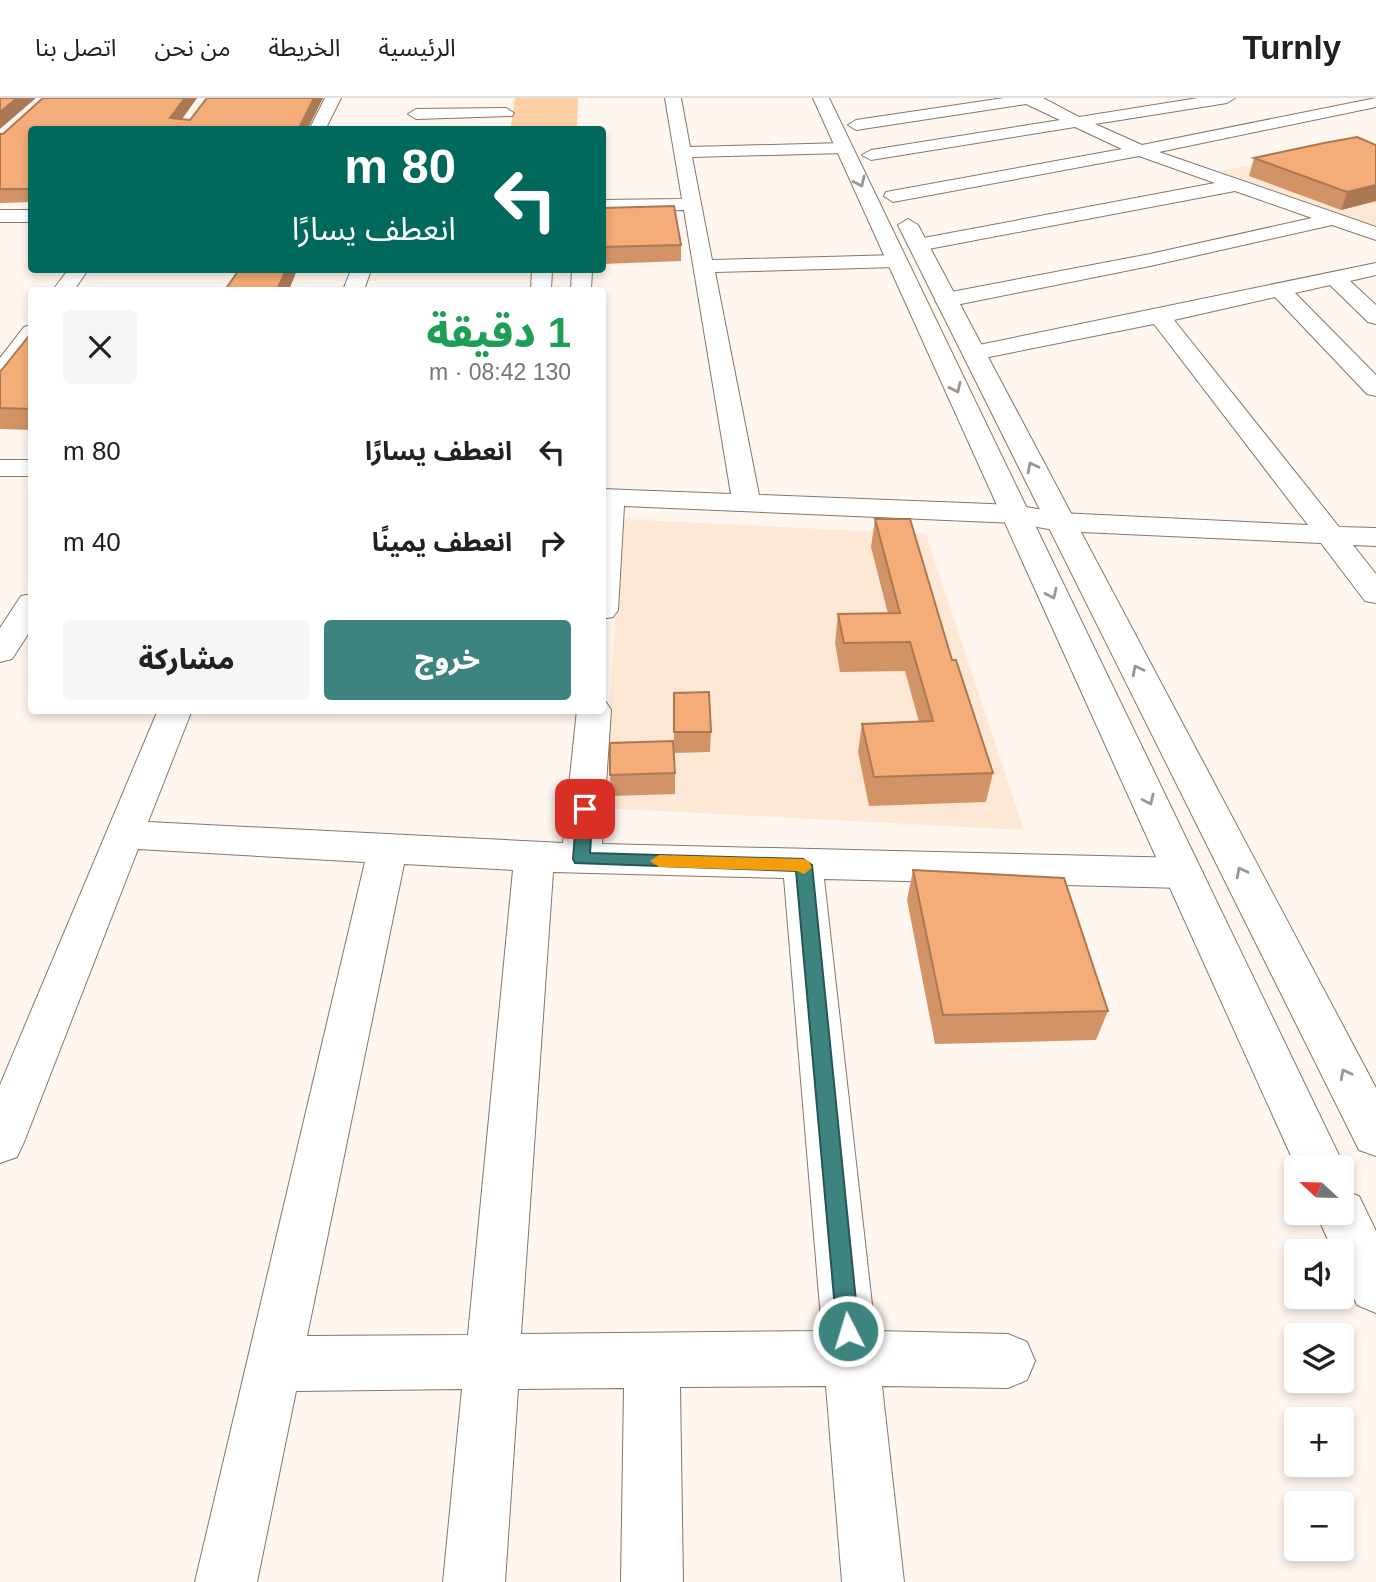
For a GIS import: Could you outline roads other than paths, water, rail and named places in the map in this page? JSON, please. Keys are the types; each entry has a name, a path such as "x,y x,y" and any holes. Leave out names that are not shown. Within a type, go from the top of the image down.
{"street":[{"path":"319,126 333,98"},
{"path":"413,122 422,98"},
{"path":"673,98 746,502"},
{"path":"821,98 854,131 893,197 908,253 946,300 1376,1135"},
{"path":"684,152 854,131 1030,98 1140,151 1376,234"},
{"path":"854,131 1075,122 1227,98"},
{"path":"1247,102 1333,131"},
{"path":"893,197 1140,151 1376,102"},
{"path":"413,122 507,105 504,126"},
{"path":"1241,130 1265,140"},
{"path":"854,131 908,253 1015,514 1314,1155"},
{"path":"1203,172 1240,165"},
{"path":"705,266 908,253 1238,185"},
{"path":"606,206 694,204"},
{"path":"0,216 28,216"},
{"path":"946,300 1150,260 1333,219"},
{"path":"974,353 1376,269"},
{"path":"1335,278 1376,317"},
{"path":"1280,290 1376,389"},
{"path":"1160,316 1333,535 1376,594"},
{"path":"0,374 28,337"},
{"path":"0,468 28,468"},
{"path":"606,520 607,497 1015,514 1060,522 1376,537"},
{"path":"0,652 28,609"},
{"path":"0,1142 173,714"},
{"path":"474,1582 493,1361 558,858 593,714"},
{"path":"125,835 558,858 1183,873"},
{"path":"226,1582 388,847"},
{"path":"803,865 873,1582"},
{"path":"1347,1225 1376,1287"},
{"path":"273,1364 850,1358 1008,1361"},
{"path":"652,1360 652,1582"}]}
